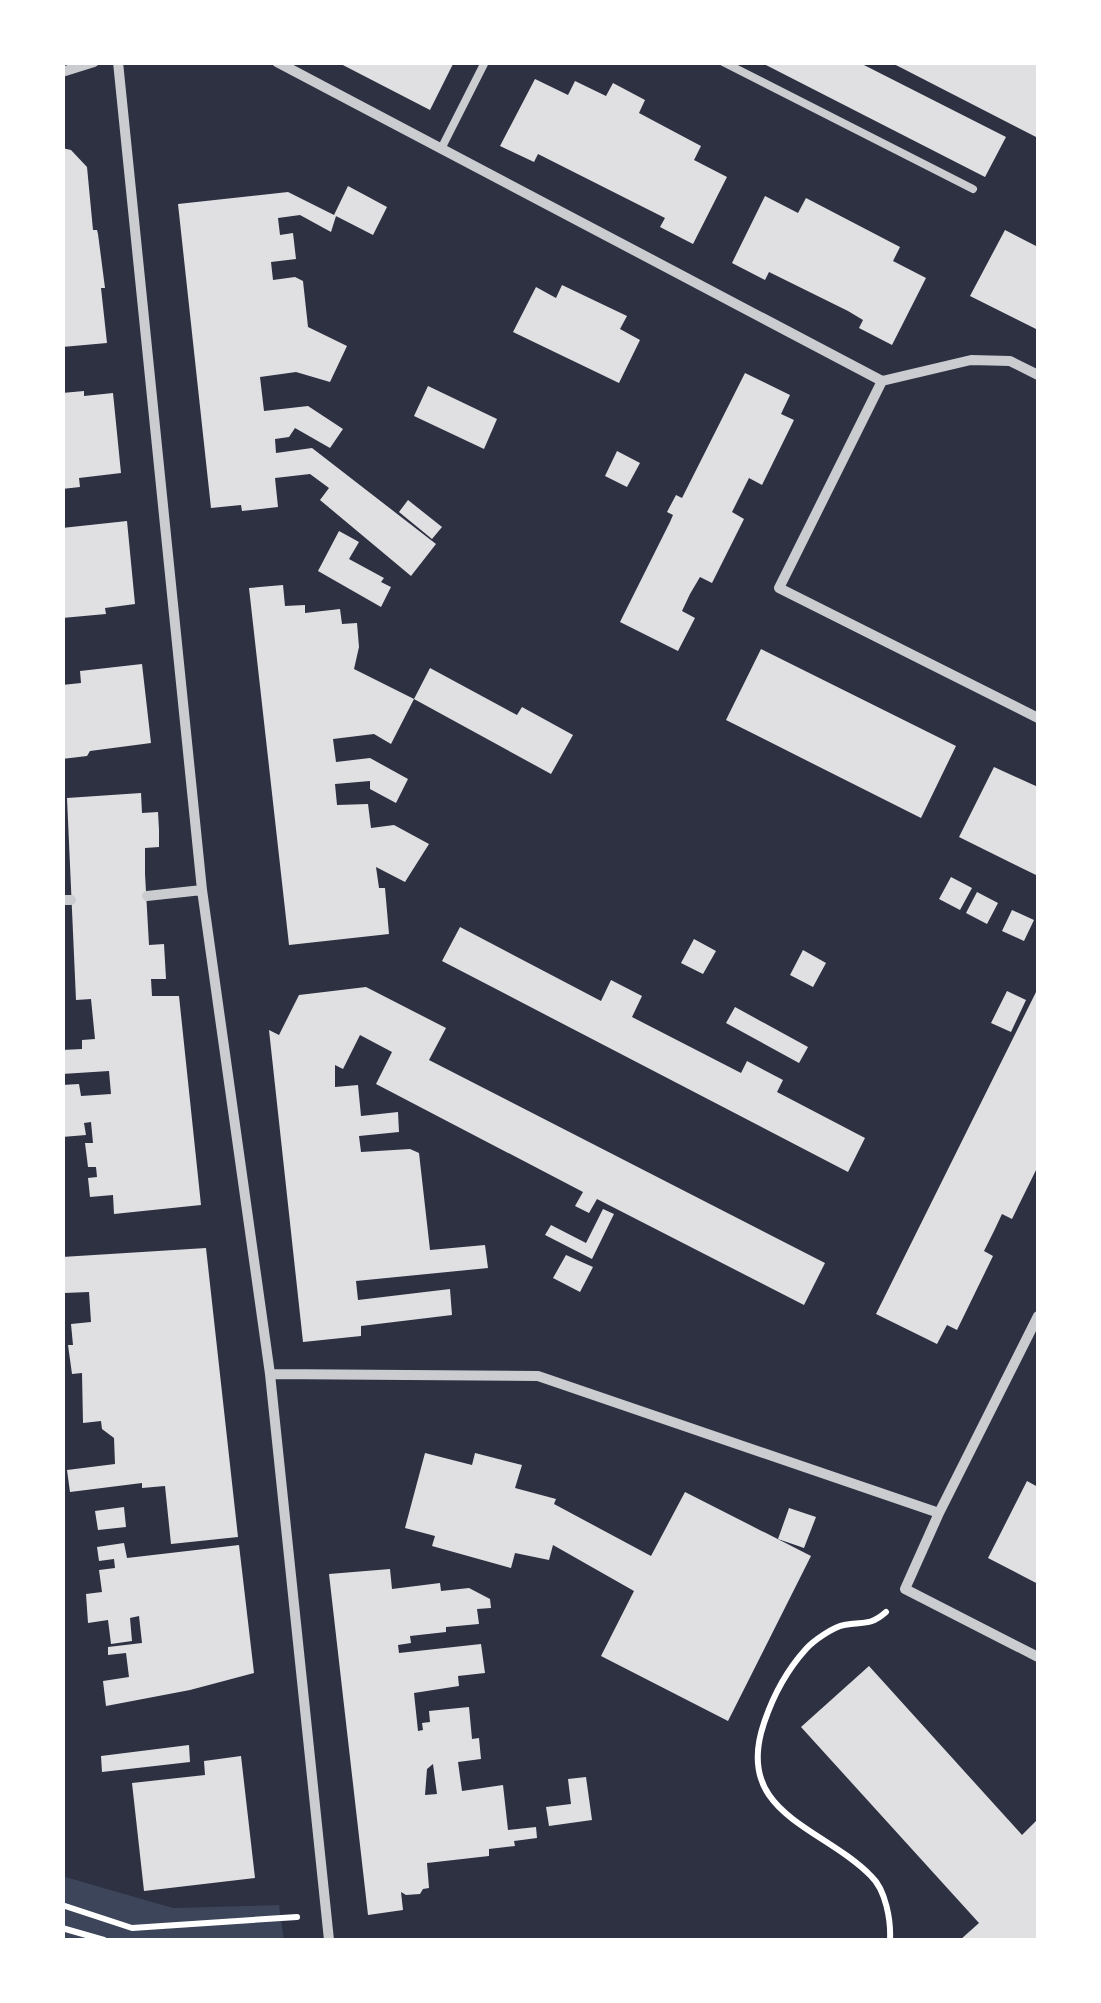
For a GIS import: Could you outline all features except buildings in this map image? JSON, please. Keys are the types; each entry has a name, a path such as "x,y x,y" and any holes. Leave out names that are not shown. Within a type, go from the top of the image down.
{"street":[{"path":"62,72 94,62"},
{"path":"118,62 202,890 270,1374 329,1940"},
{"path":"277,62 882,381 971,360 1010,361 1038,375"},
{"path":"882,381 779,588 1038,718"},
{"path":"147,896 202,890"},
{"path":"1038,1316 905,1589 1038,1657"},
{"path":"270,1374 538,1376 939,1513"}],"lane":[{"path":"441,149 485,62"},
{"path":"723,62 973,190"}],"path":[{"path":"890,1940 886,1906 874,1878 780,1811 764,1786 755,1749 768,1710 786,1675 808,1646 842,1625 866,1625 883,1616 905,1589"},
{"path":"62,1906 132,1928 328,1915"},
{"path":"62,1928 104,1940"}],"shaded area":[{"path":"62,1876 173,1908 279,1905 284,1940 63,1940"}]}
